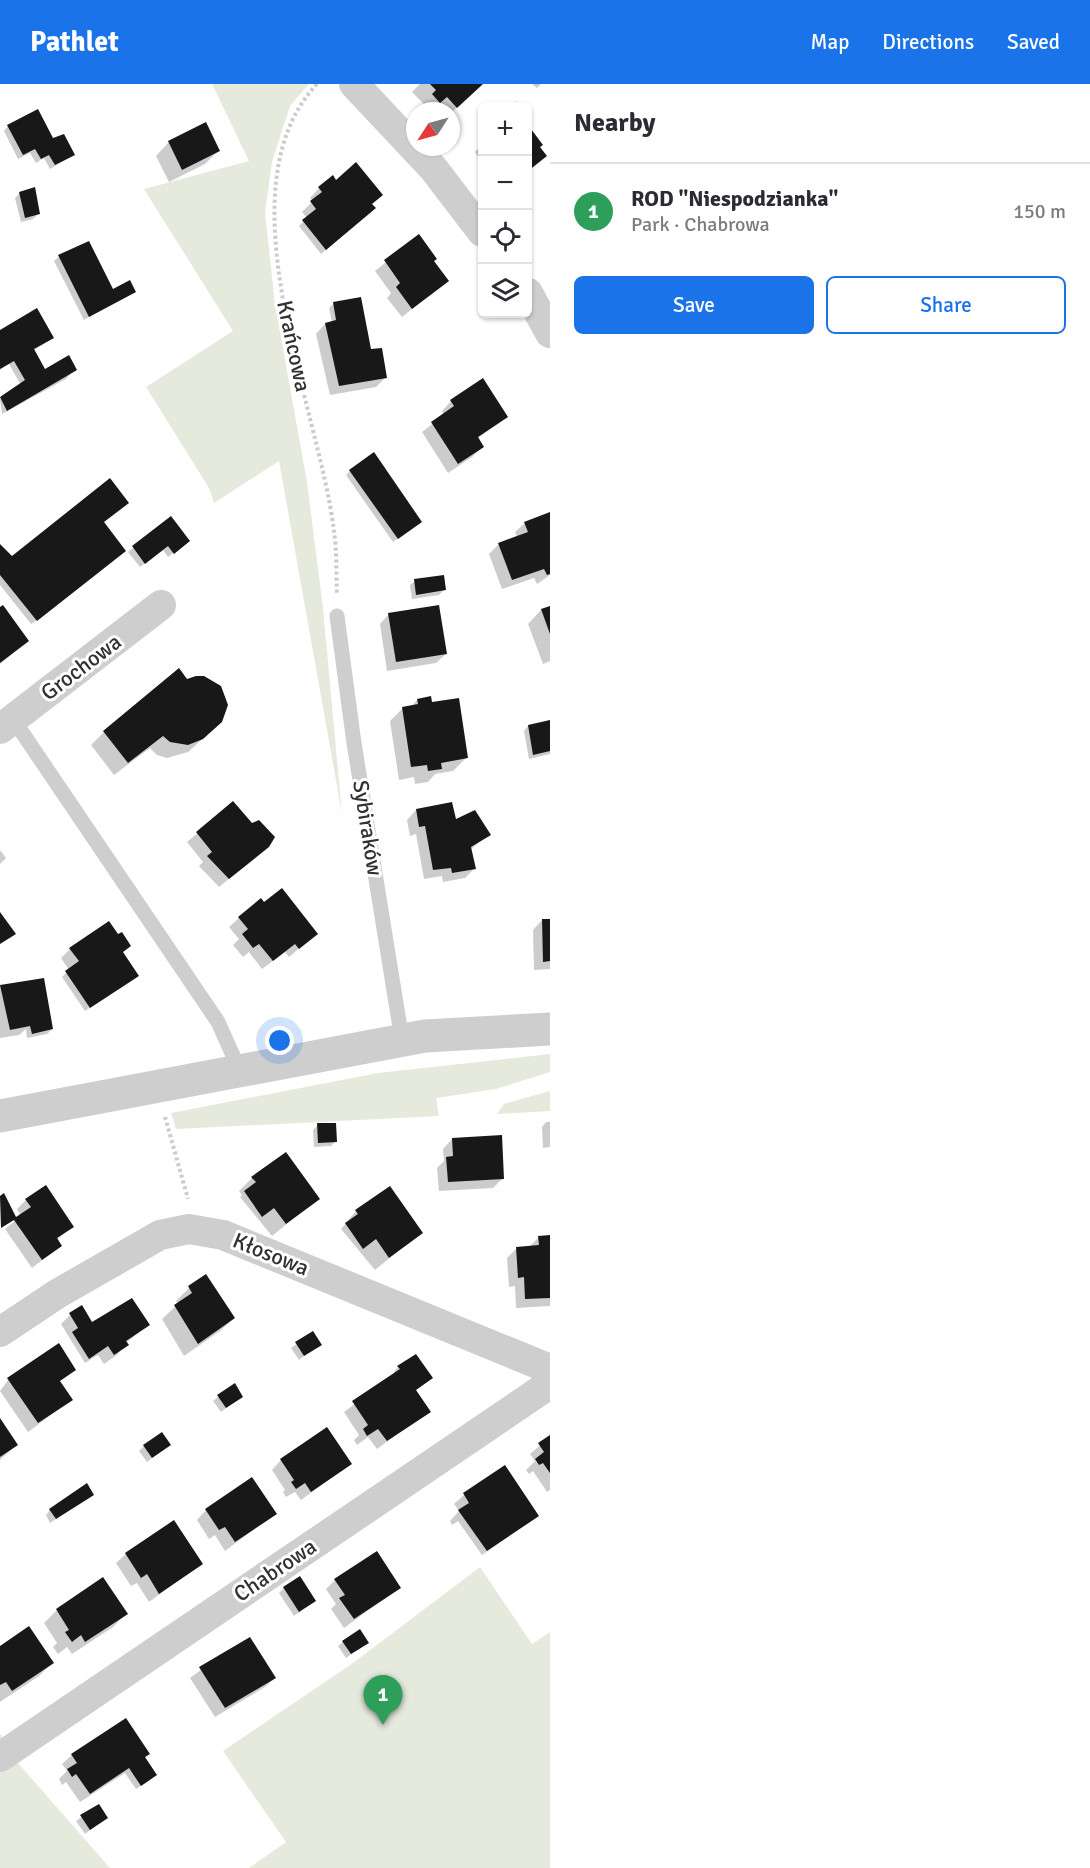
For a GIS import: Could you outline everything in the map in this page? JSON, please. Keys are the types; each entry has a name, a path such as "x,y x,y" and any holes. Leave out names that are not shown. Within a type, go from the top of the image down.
{"street":[{"path":"354,84 433,168 478,226"},
{"path":"532,300 550,333"},
{"name":"Grochowa","path":"7,724 161,605"},
{"path":"0,1116 425,1036 550,1029"},
{"name":"Kłosowa","path":"0,1332 57,1294 160,1235 189,1229 223,1235 550,1369"},
{"name":"Chabrowa","path":"0,1757 550,1384"}],"lane":[{"name":"Sybiraków","path":"338,615 354,743 402,1040"},
{"path":"7,724 218,1022 240,1071"}],"path":[{"name":"Krańcowa","path":"317,84 302,100 281,152 275,178 274,228 286,309 334,531 338,615"},
{"path":"160,1086 162,1110 191,1210 189,1229"}],"shaded area":[{"path":"212,84 309,84 290,106 272,162 265,213 275,304 307,482 323,608 342,814 279,461 214,503 209,488 146,387 233,331 144,189 249,161"},
{"path":"550,1054 550,1072 496,1089 436,1098 439,1116 176,1129 171,1113 378,1073"},
{"path":"550,1091 550,1111 497,1114 504,1104"},
{"path":"480,1567 532,1644 550,1632 550,1868 249,1868 286,1842 223,1751 353,1663"},
{"path":"0,1734 17,1762 110,1868 0,1868"}],"building":[{"path":"430,84 483,84 460,105 460,102 452,102 447,97 439,102 432,94 436,90"},
{"path":"38,109 53,138 64,134 75,155 55,165 49,155 41,159 35,149 23,155 7,125"},
{"path":"206,122 220,151 182,170 168,141"},
{"path":"532,130 543,145 540,147 547,156 532,168"},
{"path":"356,162 383,195 372,204 376,208 326,250 302,220 316,209 310,201 322,192 318,187 333,175 336,180"},
{"path":"35,187 40,214 25,218 19,192"},
{"path":"419,234 437,259 434,261 449,281 412,309 396,287 400,283 384,260"},
{"path":"89,241 113,289 130,280 136,292 89,317 58,255"},
{"path":"361,297 371,349 382,348 387,378 339,386 325,323 336,320 333,302"},
{"path":"37,308 54,338 34,349 45,369 69,355 77,370 7,411 0,397 25,380 14,361 0,369 0,330"},
{"path":"483,378 508,417 478,437 484,447 458,464 431,422 454,406 450,400"},
{"path":"374,452 422,522 398,539 349,470"},
{"path":"110,478 129,503 104,522 126,551 37,621 0,575 0,544 12,556"},
{"path":"550,512 550,574 547,575 544,569 512,580 498,543 528,532 524,522"},
{"path":"171,516 190,541 174,554 168,546 145,564 132,546"},
{"path":"444,575 446,590 416,595 414,579"},
{"path":"3,605 29,641 0,663 0,607"},
{"path":"439,605 447,654 396,662 388,613"},
{"path":"550,606 550,634 541,609"},
{"path":"179,668 187,679 204,676 221,686 228,705 222,722 203,739 188,745 170,742 163,736 128,763 103,731"},
{"path":"431,696 432,702 459,698 468,758 441,763 442,769 428,771 427,765 411,767 402,707 418,704 417,699"},
{"path":"550,720 550,751 533,755 528,725"},
{"path":"233,801 252,823 259,820 275,837 269,847 229,879 207,856 212,852 196,832"},
{"path":"452,802 456,819 475,810 491,835 471,847 476,869 452,873 451,868 433,870 425,826 419,827 416,809"},
{"path":"282,888 318,934 299,949 295,944 273,961 259,944 253,948 242,934 248,929 238,917 261,898 264,902"},
{"path":"0,912 16,934 0,944"},
{"path":"542,919 550,919 550,961 543,962"},
{"path":"109,921 118,934 122,932 131,946 123,952 139,976 90,1008 65,971 79,961 69,948"},
{"path":"44,978 53,1029 32,1034 30,1026 10,1030 0,985"},
{"path":"317,1123 336,1123 337,1142 318,1143"},
{"path":"502,1135 504,1179 448,1182 446,1157 453,1156 452,1138"},
{"path":"286,1152 320,1199 286,1224 274,1208 262,1217 244,1191 256,1182 251,1177"},
{"path":"46,1185 74,1227 57,1238 62,1246 42,1260 14,1220 1,1228 0,1196 4,1193 16,1217 31,1207 25,1199"},
{"path":"390,1186 423,1233 389,1258 376,1239 363,1249 345,1223 358,1214 355,1210"},
{"path":"550,1235 550,1298 525,1299 524,1277 518,1278 516,1247 539,1245 538,1236"},
{"path":"206,1274 235,1318 198,1344 174,1305 192,1293 188,1286"},
{"path":"132,1298 150,1325 126,1341 129,1345 114,1355 108,1346 89,1359 72,1332 78,1328 69,1313 82,1305 92,1322"},
{"path":"313,1331 322,1345 304,1356 295,1342"},
{"path":"59,1343 76,1370 60,1381 73,1400 38,1423 7,1378"},
{"path":"416,1354 433,1378 416,1390 431,1412 387,1441 378,1429 367,1436 363,1429 368,1425 352,1401 400,1369 397,1366"},
{"path":"235,1383 243,1397 226,1408 217,1395"},
{"path":"0,1418 18,1445 0,1457"},
{"path":"327,1427 352,1464 311,1492 305,1483 296,1489 291,1482 294,1480 280,1459"},
{"path":"162,1432 171,1445 152,1458 143,1445"},
{"path":"550,1435 550,1473 543,1463 539,1465 535,1459 544,1452 538,1443"},
{"path":"505,1465 539,1516 487,1551 458,1510 469,1503 463,1493"},
{"path":"252,1477 277,1514 235,1542 225,1527 219,1530 205,1509"},
{"path":"87,1483 94,1495 56,1519 49,1509"},
{"path":"174,1520 203,1564 159,1594 147,1574 141,1578 125,1553"},
{"path":"377,1551 401,1588 354,1619 339,1598 345,1595 334,1579"},
{"path":"300,1576 316,1601 299,1612 283,1587"},
{"path":"103,1577 128,1614 85,1642 81,1635 72,1642 65,1632 69,1630 56,1609"},
{"path":"29,1626 54,1663 12,1691 6,1682 0,1685 0,1646"},
{"path":"360,1629 369,1643 351,1654 342,1641"},
{"path":"250,1637 276,1678 225,1708 199,1667"},
{"path":"126,1718 150,1754 145,1757 157,1775 141,1786 129,1768 90,1794 76,1774 72,1777 67,1769 77,1763 71,1754"},
{"path":"99,1804 108,1818 90,1830 80,1815"}],"place":[{"name":"ROD \"Niespodzianka\"","path":"383,1725"}]}
